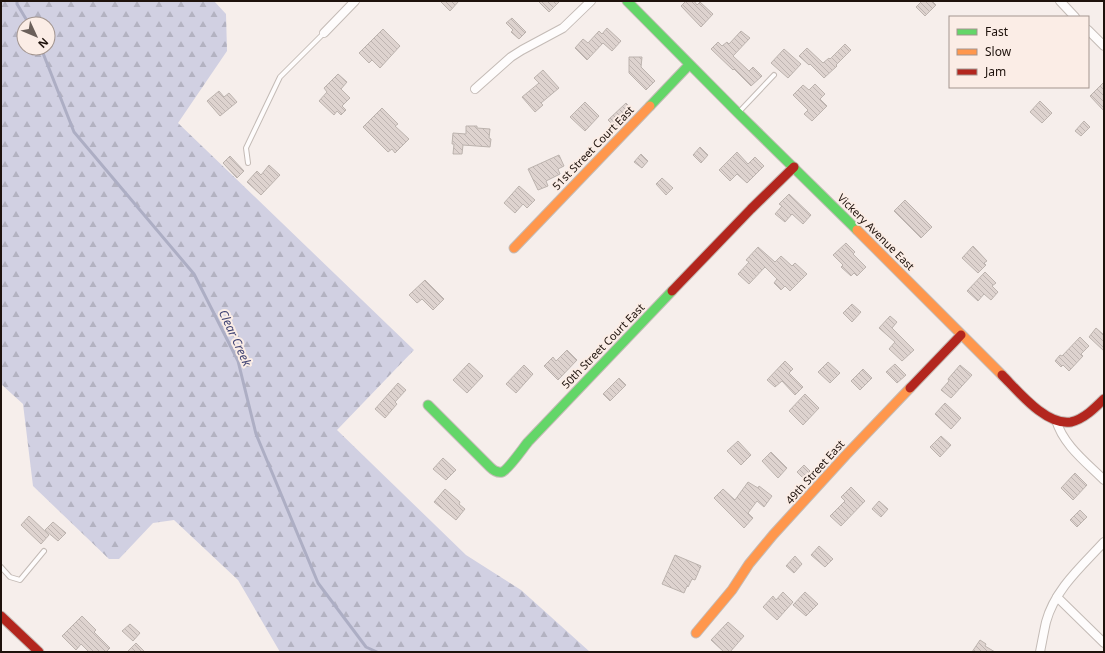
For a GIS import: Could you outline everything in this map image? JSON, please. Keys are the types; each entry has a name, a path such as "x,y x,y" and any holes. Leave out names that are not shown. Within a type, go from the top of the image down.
{"street":[{"path":"324,33 356,1"},
{"path":"475,89 511,57 563,28 591,1"},
{"name":"Vickery Avenue East","path":"627,1 689,65 962,334 1026,401 1046,416 1056,420"},
{"path":"1060,1 1074,16"},
{"path":"1089,31 1104,46"},
{"name":"51st Street Court East","path":"514,248 689,65"},
{"name":"50th Street Court East","path":"428,405 490,467 497,472 504,471 528,442 579,388 751,209 794,167"},
{"name":"49th Street East","path":"696,633 732,590 749,564 774,535 846,455 962,334"},
{"path":"1104,399 1079,420 1073,422 1056,420 1059,429 1068,443 1104,480"},
{"path":"1040,652 1046,621 1066,582 1104,542"},
{"path":"1057,598 1104,643"},
{"path":"1,616 39,652"}],"lane":[{"path":"248,163 246,148 280,77 324,33"},
{"path":"738,113 774,75"},
{"path":"1,567 10,577 20,580 44,551"}],"green space":[{"path":"1,1 214,1 226,14 227,51 178,123 414,350 337,430 466,555 521,590 590,652 280,652 238,580 174,520 153,523 119,559 109,559 33,486 23,404 1,384"}],"building":[{"path":"440,1 459,1 450,11"},
{"path":"538,1 560,1 549,12"},
{"path":"686,1 694,1 697,5 700,2 713,14 701,27 681,6"},
{"path":"922,1 932,1 936,5 925,16 916,7"},
{"path":"512,18 526,32 519,39 511,32 513,30 506,23"},
{"path":"607,28 621,41 612,51 603,43 587,60 575,48 583,39 588,43 599,31 602,34"},
{"path":"383,29 400,46 380,68 372,60 369,63 359,53"},
{"path":"741,31 750,38 733,56 749,71 753,67 762,76 751,86 711,49 718,42 722,46 727,42 729,44"},
{"path":"845,44 851,50 824,78 810,64 809,65 799,56 807,48 823,63 829,58 830,59"},
{"path":"784,49 801,64 788,78 771,63"},
{"path":"629,57 642,57 641,67 655,81 646,90 629,73"},
{"path":"543,70 559,88 541,103 543,105 535,112 522,97 539,83 534,78"},
{"path":"338,74 347,82 341,89 350,98 342,106 346,110 341,115 337,111 334,115 319,101 327,92 324,88"},
{"path":"1104,82 1104,111 1090,96"},
{"path":"815,84 825,94 820,99 827,106 812,121 804,114 808,110 793,95 803,85 809,90"},
{"path":"219,91 224,97 229,93 237,102 220,116 207,101"},
{"path":"1040,101 1052,113 1042,123 1030,112"},
{"path":"585,102 599,116 585,131 570,117"},
{"path":"626,103 634,112 617,129 608,120"},
{"path":"382,108 398,124 395,126 409,139 395,153 392,149 388,152 363,127"},
{"path":"1084,121 1090,127 1081,136 1075,131"},
{"path":"466,126 477,126 477,128 490,129 490,147 463,145 462,154 453,154 453,133 466,134"},
{"path":"700,147 708,155 701,163 693,155"},
{"path":"737,152 748,164 755,157 764,166 747,183 737,174 730,181 719,170"},
{"path":"641,154 648,161 642,168 634,162"},
{"path":"559,155 564,166 558,169 560,174 546,181 548,186 538,190 528,169"},
{"path":"230,156 244,171 237,178 223,163"},
{"path":"269,165 280,175 261,195 247,182 257,171 261,175"},
{"path":"662,178 673,188 666,195 656,184"},
{"path":"519,186 535,200 527,208 523,204 515,213 504,203"},
{"path":"789,194 811,215 803,224 792,214 785,222 775,214 782,206 779,204"},
{"path":"905,200 932,227 921,238 894,211"},
{"path":"846,243 855,252 853,254 866,267 857,276 854,273 851,276 841,267 843,265 833,255"},
{"path":"973,246 987,261 984,263 986,265 978,273 962,258"},
{"path":"758,247 775,262 781,256 792,266 795,263 807,274 790,291 785,286 781,290 774,283 777,279 765,267 749,284 738,274 749,262 746,260"},
{"path":"985,272 996,283 992,286 998,292 991,300 984,294 978,301 967,291"},
{"path":"425,280 444,299 433,310 422,299 417,303 409,295"},
{"path":"852,304 861,312 852,322 843,313"},
{"path":"890,316 897,322 892,328 914,350 902,361 889,349 895,342 879,328"},
{"path":"1096,328 1104,335 1104,351 1089,337"},
{"path":"1080,337 1089,346 1081,354 1083,356 1069,371 1063,365 1061,367 1055,361 1060,355 1062,356"},
{"path":"567,350 577,360 558,380 544,366 553,357 556,361"},
{"path":"785,361 793,369 789,373 803,387 795,395 782,381 775,387 767,380"},
{"path":"828,362 840,373 830,383 818,372"},
{"path":"469,363 483,376 467,393 453,380"},
{"path":"895,364 906,375 897,383 886,372"},
{"path":"524,365 533,374 516,393 506,384"},
{"path":"960,365 972,375 951,398 941,390"},
{"path":"863,369 872,378 860,390 851,381"},
{"path":"619,378 626,385 610,401 603,394"},
{"path":"398,383 406,390 395,402 397,404 385,418 375,409"},
{"path":"805,394 819,408 803,425 789,411"},
{"path":"945,403 961,418 951,429 935,414"},
{"path":"941,436 951,445 940,457 930,447"},
{"path":"738,441 751,455 741,465 727,451"},
{"path":"771,452 787,468 778,478 762,461"},
{"path":"443,458 456,470 446,480 433,469"},
{"path":"804,465 810,471 803,478 797,472"},
{"path":"1075,473 1087,485 1073,500 1061,488"},
{"path":"748,482 758,488 759,486 772,496 764,507 757,501 748,513 753,518 744,528 714,498 723,489 735,500"},
{"path":"851,487 865,501 841,526 830,516 845,501 841,497"},
{"path":"445,489 460,502 459,504 465,509 456,520 434,502"},
{"path":"879,501 888,509 881,517 872,509"},
{"path":"1080,510 1087,517 1077,527 1070,520"},
{"path":"29,516 49,535 41,544 21,525"},
{"path":"53,522 66,533 58,541 45,530"},
{"path":"819,546 833,559 825,567 811,555"},
{"path":"675,555 701,566 695,580 692,579 684,593 662,584"},
{"path":"795,556 802,564 794,573 786,566"},
{"path":"783,592 793,602 777,620 763,607 773,596 776,600"},
{"path":"805,592 818,604 806,616 793,605"},
{"path":"82,616 96,630 94,632 110,648 106,652 89,652 81,644 76,650 62,636"},
{"path":"728,622 744,636 730,652 724,652 711,640"},
{"path":"130,624 140,633 133,641 122,631"},
{"path":"980,640 986,644 985,646 995,652 972,652"},
{"path":"136,643 145,652 127,652"}],"waterway":[{"name":"Clear Creek","path":"17,1 17,4 24,16"},
{"name":"Clear Creek","path":"44,56 74,132 194,274 238,361 256,434 318,583 366,647 377,652"}],"traffic: fast":[{"path":"627,1 857,230"},
{"path":"650,106 689,65"},
{"path":"428,405 491,468 497,472 502,472 512,463 528,442 672,291"}],"traffic: slow":[{"path":"514,248 650,106"},
{"path":"857,230 1002,375"},
{"path":"696,633 732,590 749,564 773,535 910,388"}],"traffic: jam":[{"path":"672,291 794,167"},
{"path":"910,388 961,335"},
{"path":"1002,375 1033,406 1052,419 1062,422 1076,421 1085,416 1104,399"},
{"path":"1,616 39,652"}]}
